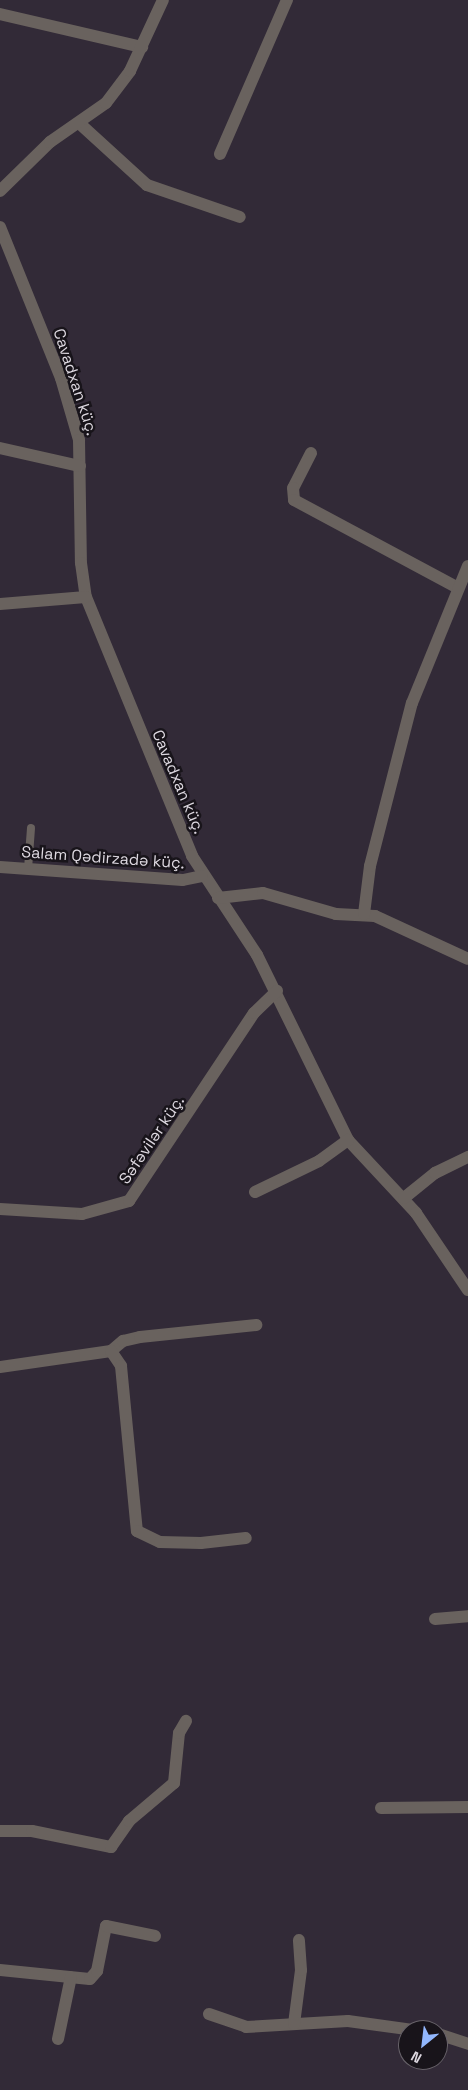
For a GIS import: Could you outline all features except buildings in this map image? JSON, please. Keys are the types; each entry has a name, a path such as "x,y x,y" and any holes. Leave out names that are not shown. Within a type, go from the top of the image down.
{"street":[{"path":"0,191 50,142 106,103 142,47 163,0"},
{"path":"220,154 287,0"},
{"path":"0,14 142,47"},
{"path":"79,123 147,185 240,217"},
{"name":"Cavadxan küç.","path":"0,227 61,378 79,440 80,563 86,597 202,876 277,991 348,1140 404,1198 468,1290"},
{"path":"0,448 80,466"},
{"path":"311,453 293,488 294,500 458,588"},
{"path":"364,914 370,866 405,726 468,566"},
{"path":"0,604 86,597"},
{"name":"Salam Qədirzadə küç.","path":"0,867 183,880 202,876"},
{"path":"218,898 263,893 336,914 364,914 394,923 468,959"},
{"name":"Səfəvilər küç.","path":"0,1209 82,1214 130,1201 254,1013 277,991"},
{"path":"255,1192 319,1162 348,1140"},
{"path":"404,1198 435,1173 468,1156"},
{"path":"0,1367 112,1351 123,1341 140,1337 256,1325"},
{"path":"112,1351 121,1366 136,1531 160,1542 201,1543 246,1538"},
{"path":"435,1619 468,1616"},
{"path":"0,1831 39,1832 111,1846 129,1821 174,1783 179,1733 186,1721"},
{"path":"381,1808 468,1807"},
{"path":"0,1970 71,1977 95,1977 106,1926 155,1936"},
{"path":"294,2024 302,1970 299,1940"},
{"path":"58,2039 71,1977"},
{"path":"209,2014 246,2027 348,2021 398,2028"},
{"path":"448,2037 468,2044"}],"lane":[{"path":"28,869 31,828"}]}
